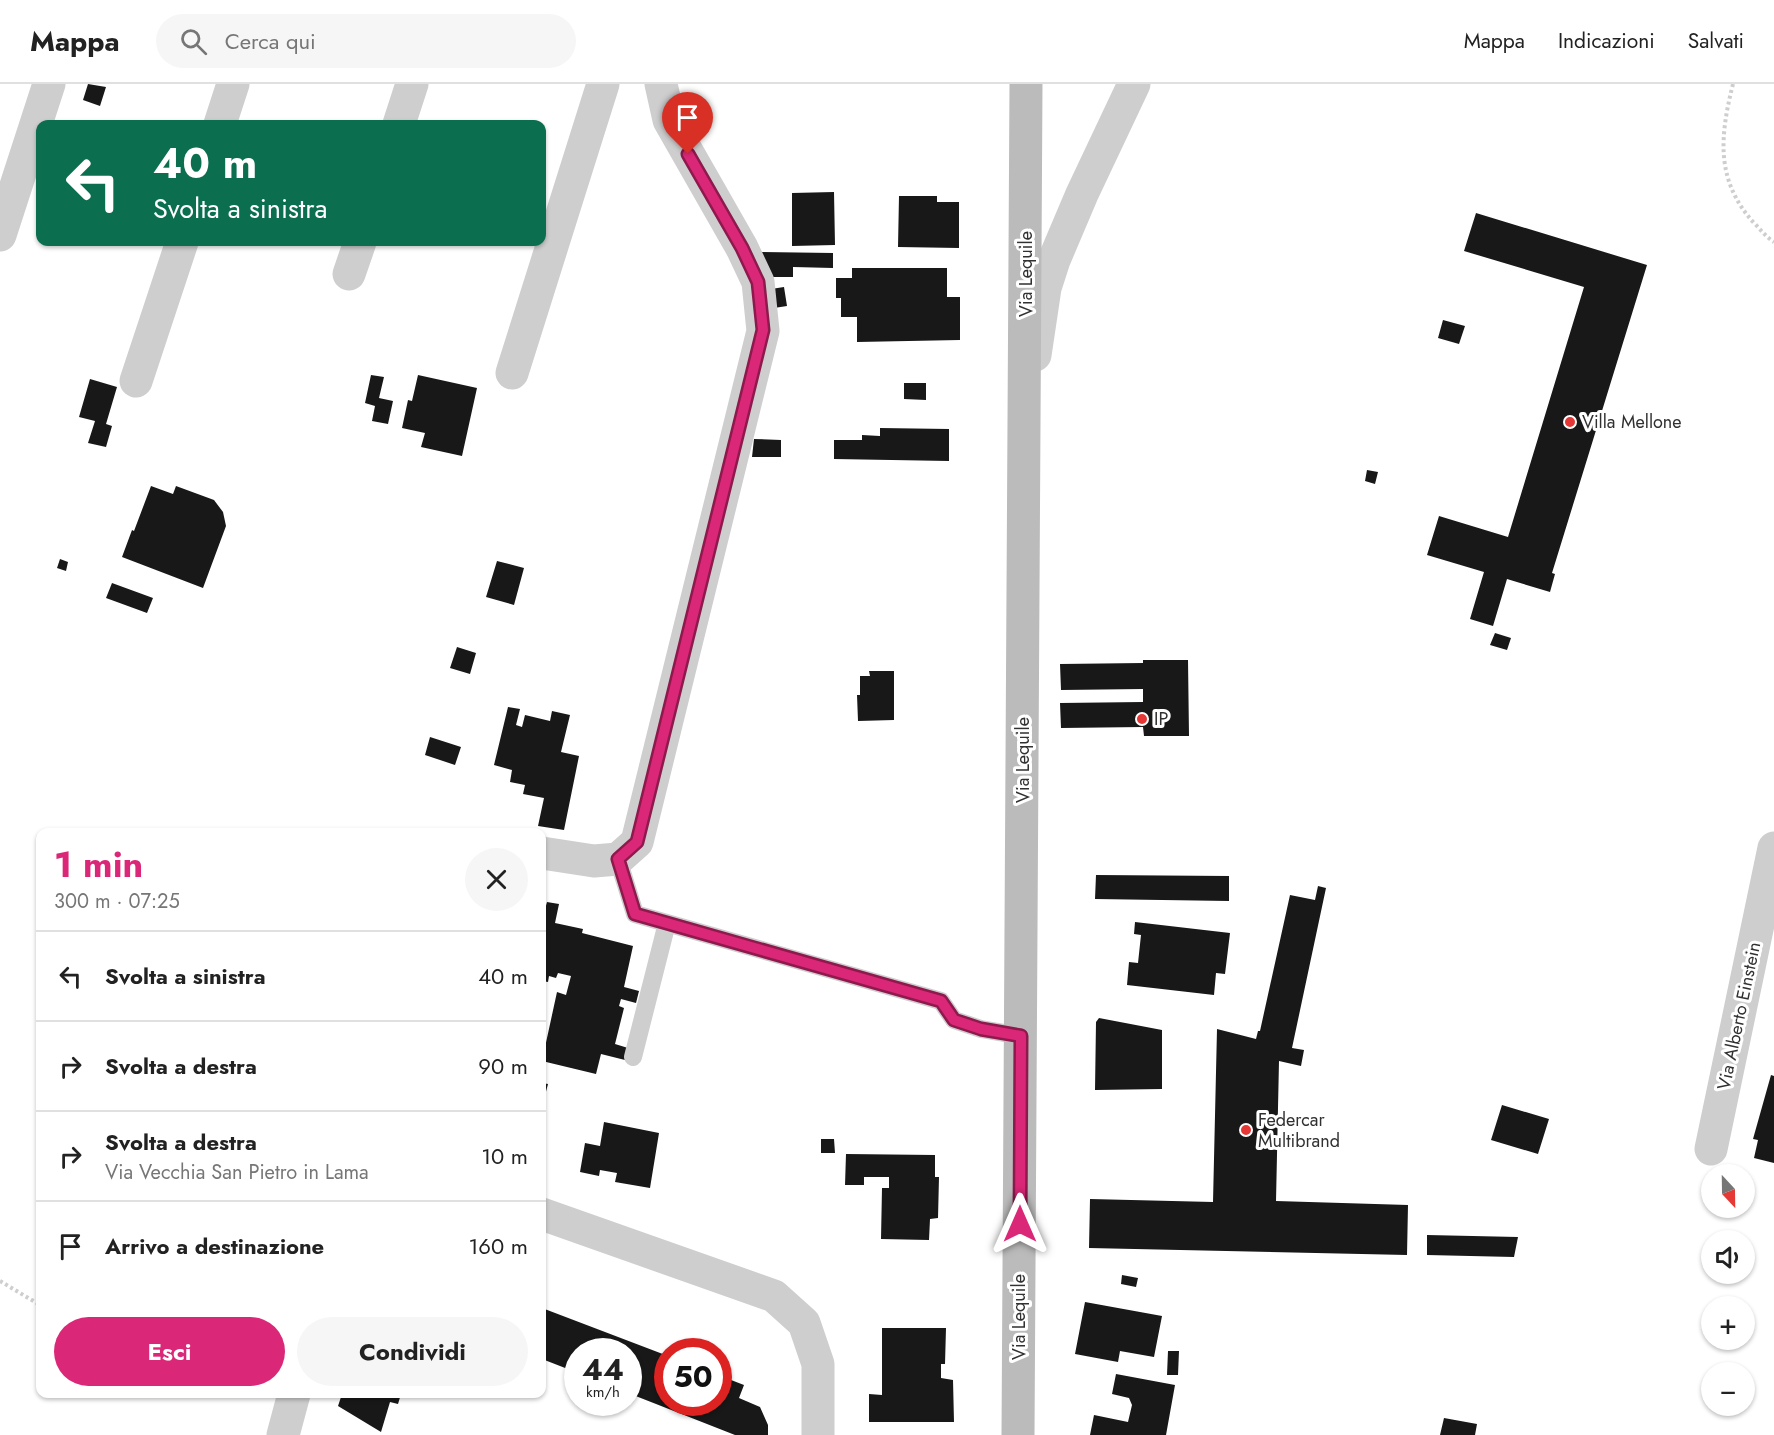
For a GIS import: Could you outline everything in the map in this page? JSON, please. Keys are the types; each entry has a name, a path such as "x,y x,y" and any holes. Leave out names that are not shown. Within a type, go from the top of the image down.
{"main road":[{"name":"Via Lequile","path":"1018,1435 1026,84"}],"street":[{"path":"38,120 50,84"},
{"path":"221,120 233,84"},
{"path":"400,120 412,84"},
{"path":"512,373 603,84"},
{"path":"546,854 594,861 618,859 637,842 763,330 758,282 742,248 669,120 661,84"},
{"path":"1024,447 1038,328 1054,260 1082,194 1134,84"},
{"path":"0,235 36,126"},
{"path":"136,381 181,246"},
{"path":"349,274 359,246"},
{"name":"Via Alberto Einstein","path":"1711,1149 1774,848"},
{"path":"546,1215 774,1296 804,1323 818,1364 818,1435"},
{"path":"283,1435 293,1398"}],"lane":[{"path":"618,859 635,914 941,1001 954,1020 981,1029 1021,1036"},
{"path":"633,1057 667,923"}],"path":[{"path":"1733,84 1726,112 1725,170 1733,193 1748,216 1774,242"},
{"path":"0,1281 36,1303"}],"building":[{"path":"88,84 106,87 100,106 83,100"},
{"path":"834,192 835,245 792,246 792,193"},
{"path":"899,196 937,196 937,202 959,202 959,248 898,247"},
{"name":"Villa Mellone","path":"1476,213 1647,265 1552,573 1555,574 1550,592 1507,579 1493,626 1470,619 1484,572 1427,555 1439,516 1508,537 1584,287 1464,251"},
{"path":"758,252 833,253 833,268 793,267 793,277 769,277"},
{"path":"852,268 947,268 947,297 960,297 960,340 857,342 857,317 841,317 841,298 836,298 836,278 852,278"},
{"path":"784,287 787,306 774,308 771,289"},
{"path":"1443,320 1465,326 1459,344 1438,338"},
{"path":"371,375 384,377 379,398 393,401 388,424 372,421 375,406 365,403"},
{"path":"418,375 477,388 462,456 421,447 425,433 402,428 408,400 412,401"},
{"path":"90,379 117,387 106,424 112,426 106,447 88,443 95,421 79,417"},
{"path":"904,383 926,383 926,400 904,399"},
{"path":"880,428 949,429 949,461 834,459 834,440 862,440 862,435 880,436"},
{"path":"754,439 781,440 781,457 752,457"},
{"path":"1367,470 1378,472 1375,484 1365,481"},
{"path":"151,486 173,494 176,486 214,500 223,512 226,526 203,588 122,557"},
{"path":"60,559 68,562 66,571 57,568"},
{"path":"497,561 524,568 514,605 486,597"},
{"path":"112,583 153,598 147,613 106,598"},
{"path":"1495,633 1511,638 1507,650 1490,645"},
{"path":"457,647 476,653 470,674 450,668"},
{"path":"1143,660 1188,660 1189,736 1144,736 1143,727 1061,728 1060,703 1143,702 1143,689 1061,690 1060,664 1143,663"},
{"path":"869,671 894,671 894,720 858,721 857,695 860,695 860,676 870,676"},
{"path":"508,707 520,709 516,725 522,727 525,715 550,721 552,711 570,715 561,752 579,756 564,830 538,826 544,798 523,794 525,785 510,782 512,770 494,765"},
{"path":"430,737 461,747 455,765 425,755"},
{"path":"1096,875 1229,876 1229,901 1095,899"},
{"name":"Federcar Multibrand","path":"1318,886 1326,888 1292,1048 1304,1050 1301,1066 1279,1061 1276,1201 1408,1205 1407,1255 1089,1248 1090,1199 1213,1202 1217,1029 1256,1039 1260,1031 1290,895 1315,900"},
{"path":"547,902 559,904 555,923 583,929 582,933 633,946 624,987 639,991 636,1003 621,999 619,1006 624,1008 615,1044 628,1048 625,1060 601,1054 596,1074 546,1062 546,1043 557,992 566,995 571,976 558,973 556,978 549,976 548,982 546,982"},
{"path":"1135,922 1230,933 1225,974 1216,973 1214,995 1127,985 1129,962 1138,963 1141,935 1134,934"},
{"path":"1099,1018 1162,1030 1162,1089 1095,1090 1096,1022"},
{"path":"1771,1075 1774,1076 1774,1163 1754,1158 1758,1140 1753,1139"},
{"path":"1502,1105 1549,1119 1538,1154 1491,1140"},
{"path":"604,1122 659,1133 650,1188 615,1182 617,1173 600,1170 599,1176 580,1172 585,1143 600,1146"},
{"path":"821,1139 834,1139 835,1153 821,1153"},
{"path":"846,1154 935,1155 935,1177 939,1177 938,1218 930,1219 929,1240 881,1239 882,1188 889,1188 889,1177 864,1177 864,1185 845,1185"},
{"path":"1427,1235 1518,1237 1514,1257 1427,1255"},
{"path":"1122,1275 1138,1278 1136,1287 1121,1284"},
{"path":"1085,1302 1162,1316 1154,1357 1120,1351 1118,1362 1075,1354"},
{"path":"546,1310 621,1338 564,1338 564,1368 546,1361"},
{"path":"882,1328 946,1328 945,1364 941,1364 941,1378 953,1380 954,1422 869,1422 869,1394 882,1395"},
{"path":"642,1346 654,1351 654,1403 642,1398"},
{"path":"1168,1351 1179,1351 1178,1375 1167,1375"},
{"path":"1116,1374 1175,1385 1166,1435 1090,1435 1094,1415 1128,1422 1132,1405 1129,1398 1112,1394"},
{"path":"732,1380 744,1385 739,1398 760,1407 768,1425 768,1435 735,1435 687,1416 732,1416"},
{"path":"341,1398 400,1398 398,1404 390,1402 381,1432 338,1406"},
{"path":"1444,1418 1477,1424 1475,1435 1440,1435"}],"place":[{"name":"Villa Mellone","path":"1570,422"},
{"name":"IP","path":"1142,719"},
{"name":"Federcar Multibrand","path":"1246,1130"}],"route":[{"path":"688,154 742,248 758,282 763,330 637,842 618,859 635,914 941,1001 954,1020 981,1029 1021,1036 1020,1224"}]}
